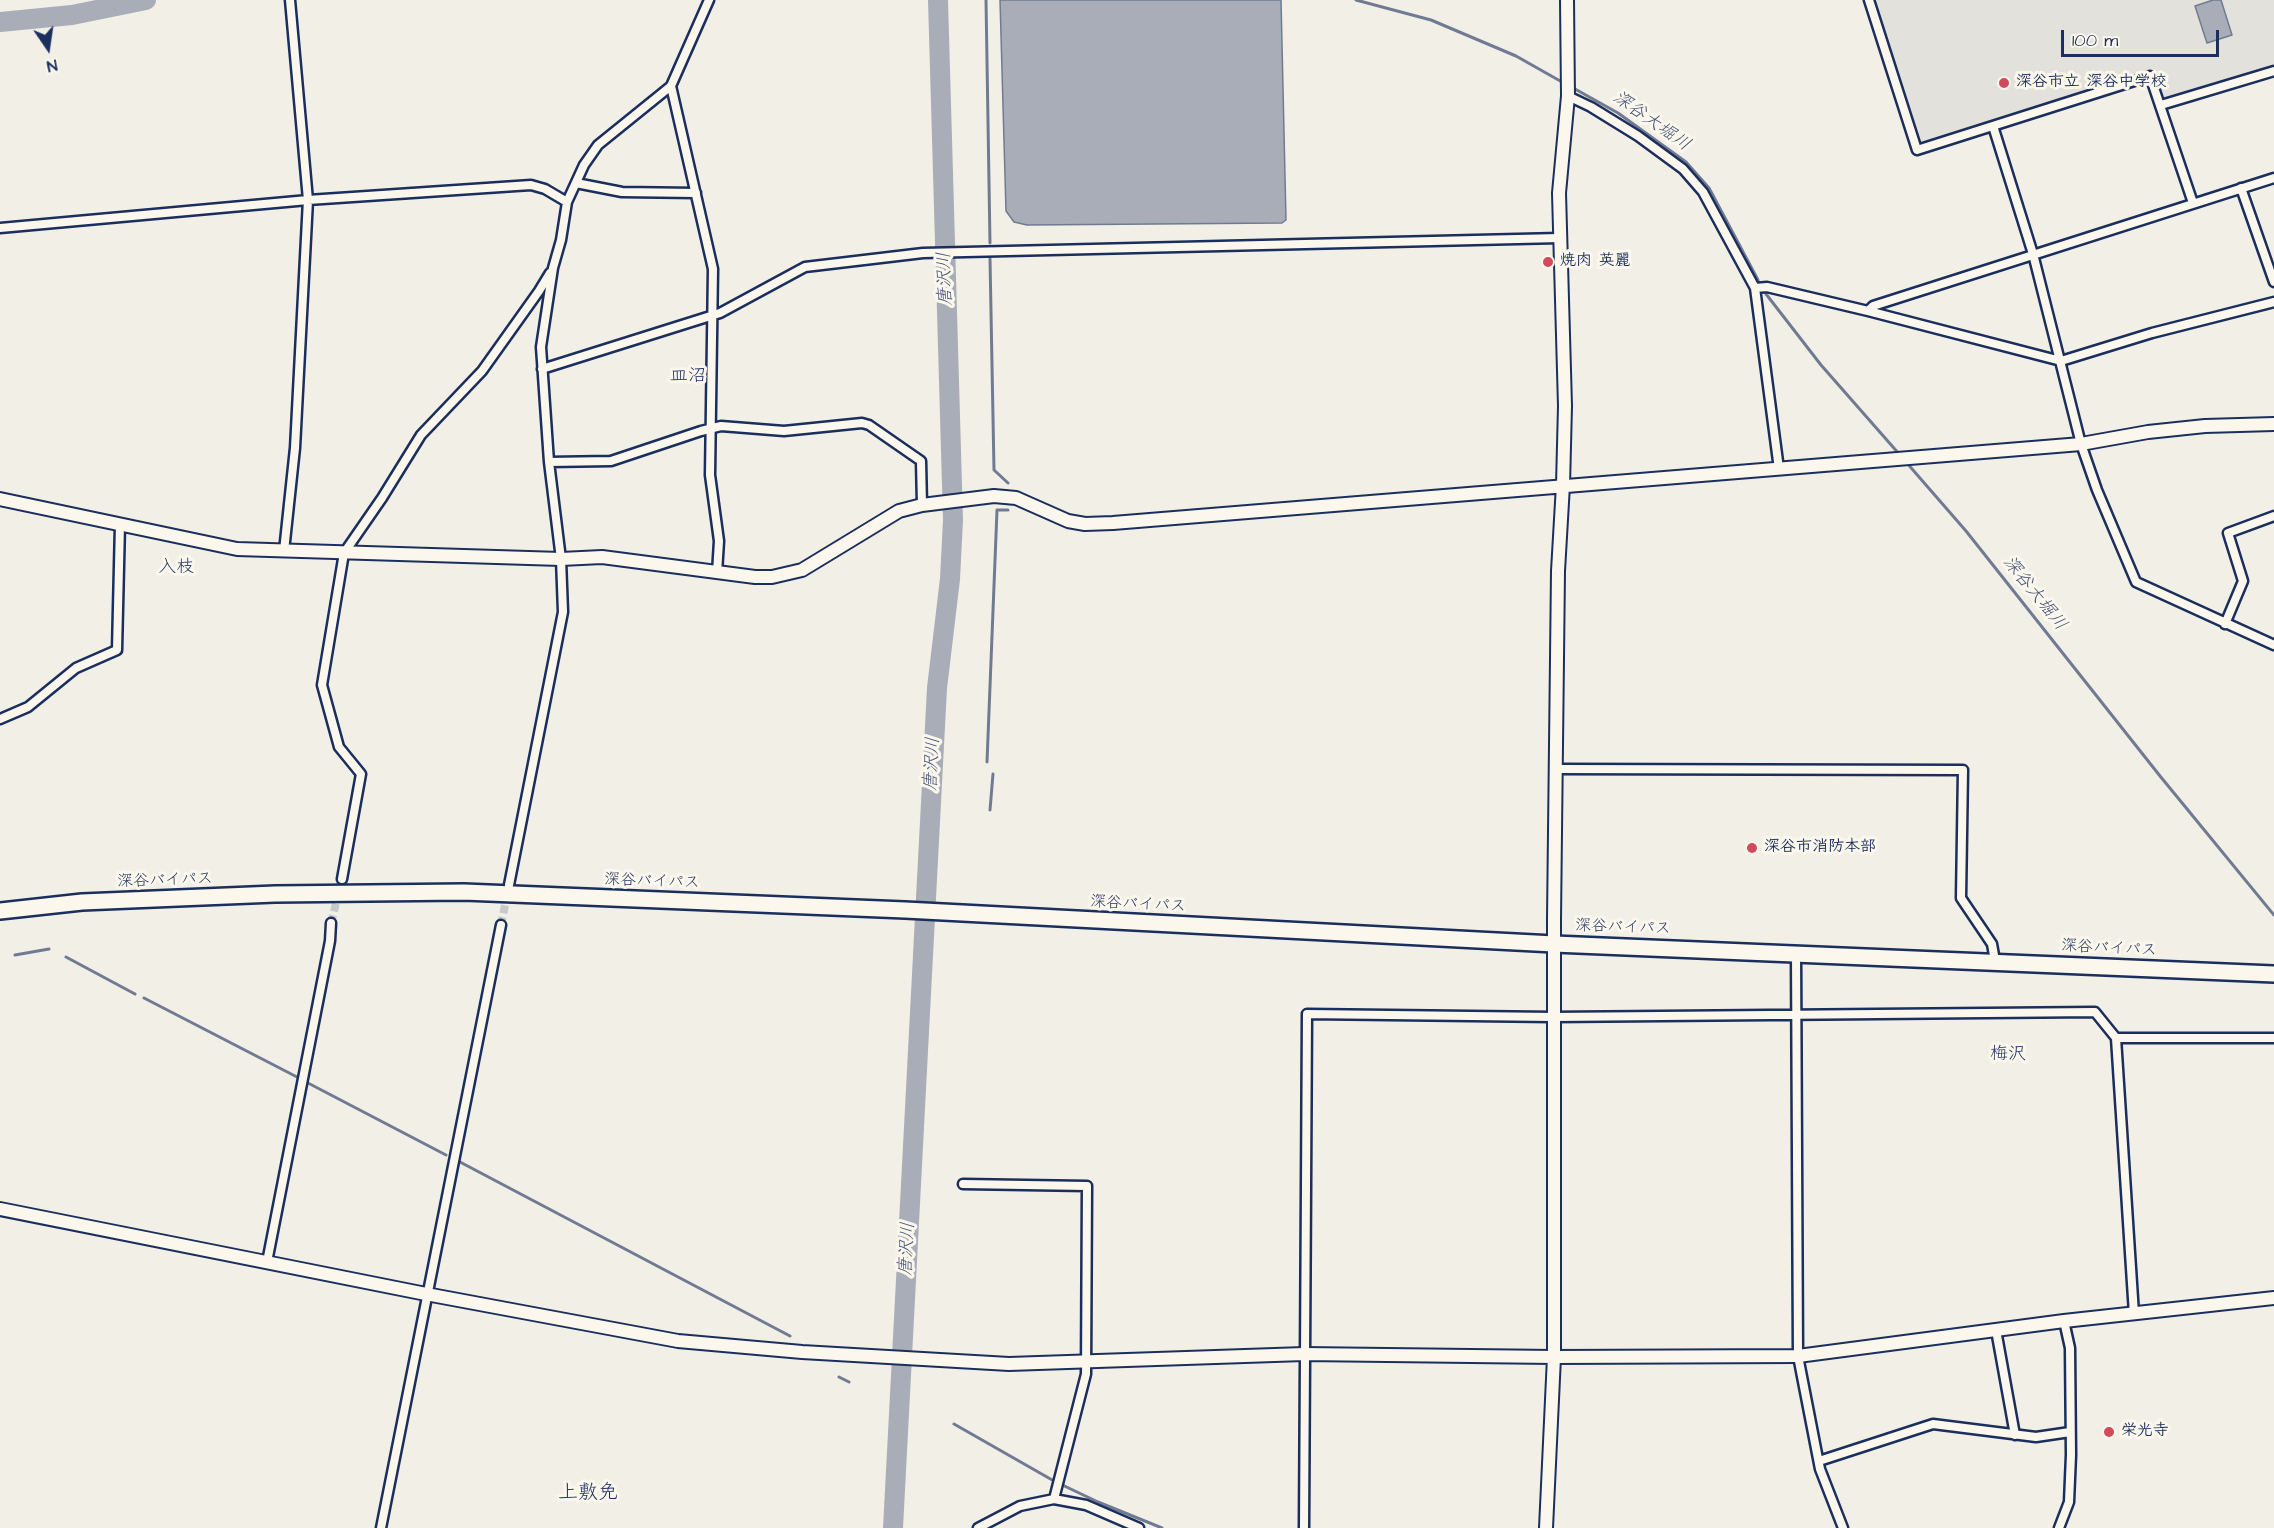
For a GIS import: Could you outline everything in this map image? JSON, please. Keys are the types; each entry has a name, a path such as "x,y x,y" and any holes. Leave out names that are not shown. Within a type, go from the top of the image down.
{"highway":[{"name":"深谷バイパス","path":"0,911 82,902 275,894 464,892 904,910 1554,944 2274,974"}],"street":[{"path":"508,885 563,612 561,559 549,462 541,347 553,268 561,240 567,202 584,165 598,145 671,86 709,0"},
{"path":"1546,1528 1554,1357 1553,1017 1558,571 1565,406 1560,238 1561,163 1568,96 1567,0"},
{"path":"1869,0 1917,150 2150,76 2193,203"},
{"path":"284,551 296,438 308,200 290,1"},
{"path":"2161,105 2274,71"},
{"path":"671,86 713,269 711,484 718,542 717,573"},
{"path":"1568,96 1591,107 1638,136 1690,176 1702,192 1755,288 1779,469"},
{"path":"1993,126 2033,254 2081,444 2136,582 2274,645"},
{"path":"1868,311 1873,306 2274,178"},
{"path":"576,183 622,192 696,193"},
{"path":"0,228 308,200 531,185 545,189 567,202"},
{"path":"2241,188 2274,282"},
{"path":"542,369 713,315 805,267 923,253 966,251 1560,238"},
{"path":"342,879 361,774 339,747 322,685 344,553 421,435 482,371 553,268"},
{"path":"1755,288 1767,287 1868,311 2061,361 2152,333 2274,302"},
{"path":"549,462 611,461 712,427 784,431 862,423 869,425 921,461 925,505"},
{"path":"0,499 237,549 561,559 602,557 763,578 791,574 820,560 890,515 925,505 994,496 1016,498 1068,521 1085,524 2081,444 2148,432 2205,426 2274,424"},
{"path":"2226,624 2243,581 2228,532 2274,516"},
{"path":"0,719 28,707 76,668 117,650 120,524"},
{"path":"1556,769 1963,770 1961,898 1992,944 1995,962"},
{"path":"267,1262 332,923"},
{"path":"381,1528 501,925"},
{"path":"1796,953 1798,1356 1819,1461 1843,1528"},
{"path":"1304,1528 1307,1014 1553,1017 2096,1012 2116,1038 2134,1314"},
{"path":"2116,1038 2274,1038"},
{"path":"963,1184 1087,1186 1086,1374 1054,1499"},
{"path":"0,1209 426,1294 678,1341 802,1352 1010,1364 1304,1354 1554,1357 1798,1356 2064,1321 2274,1298"},
{"path":"2058,1528 2069,1502 2070,1348 2064,1321"},
{"path":"1996,1330 2015,1434"},
{"path":"1819,1461 1933,1424 2036,1437 2070,1432"},
{"path":"978,1528 1020,1506 1054,1499 1086,1505 1139,1528"}],"shaded area":[{"path":"1000,0 1281,0 1286,220 1282,223 1027,225 1014,222 1006,211"},
{"name":"深谷市立 深谷中学校","path":"1873,0 2274,0 2274,64 2163,98 2155,69 1920,144"},
{"path":"2221,0 2232,35 2207,43 2195,6"}],"waterway":[{"path":"0,22 72,15 146,0"},
{"name":"唐沢川","path":"893,1528 937,688 950,579 953,520 938,0"},
{"path":"986,0 990,243"},
{"name":"深谷大堀川","path":"1356,0 1431,20 1516,56 1562,82"},
{"name":"深谷大堀川","path":"1575,89 1618,113 1686,162 1709,188 1758,280"},
{"path":"990,259 994,470 1008,483"},
{"name":"深谷大堀川","path":"1766,294 1821,365 1900,455"},
{"name":"深谷大堀川","path":"1906,462 1966,531 2160,776 2274,915"},
{"path":"987,762 997,510 1008,510"},
{"path":"990,810 993,774"},
{"path":"15,955 49,949"},
{"path":"66,957 135,994"},
{"path":"144,998 297,1077"},
{"path":"308,1083 446,1155"},
{"path":"460,1162 790,1336"},
{"path":"839,1377 849,1382"},
{"path":"954,1424 1054,1481 1162,1528"}],"tunnel":[{"path":"331,923 342,879"},
{"path":"501,925 508,890"}],"place":[{"name":"深谷市立 深谷中学校","path":"2004,83"},
{"name":"焼肉 英麗","path":"1548,262"},
{"name":"深谷市消防本部","path":"1752,848"},
{"name":"栄光寺","path":"2109,1432"}],"district":[{"name":"皿沼","path":"688,377"},
{"name":"入枝","path":"176,568"},
{"name":"梅沢","path":"2008,1055"},
{"name":"上敷免","path":"588,1494"}]}
